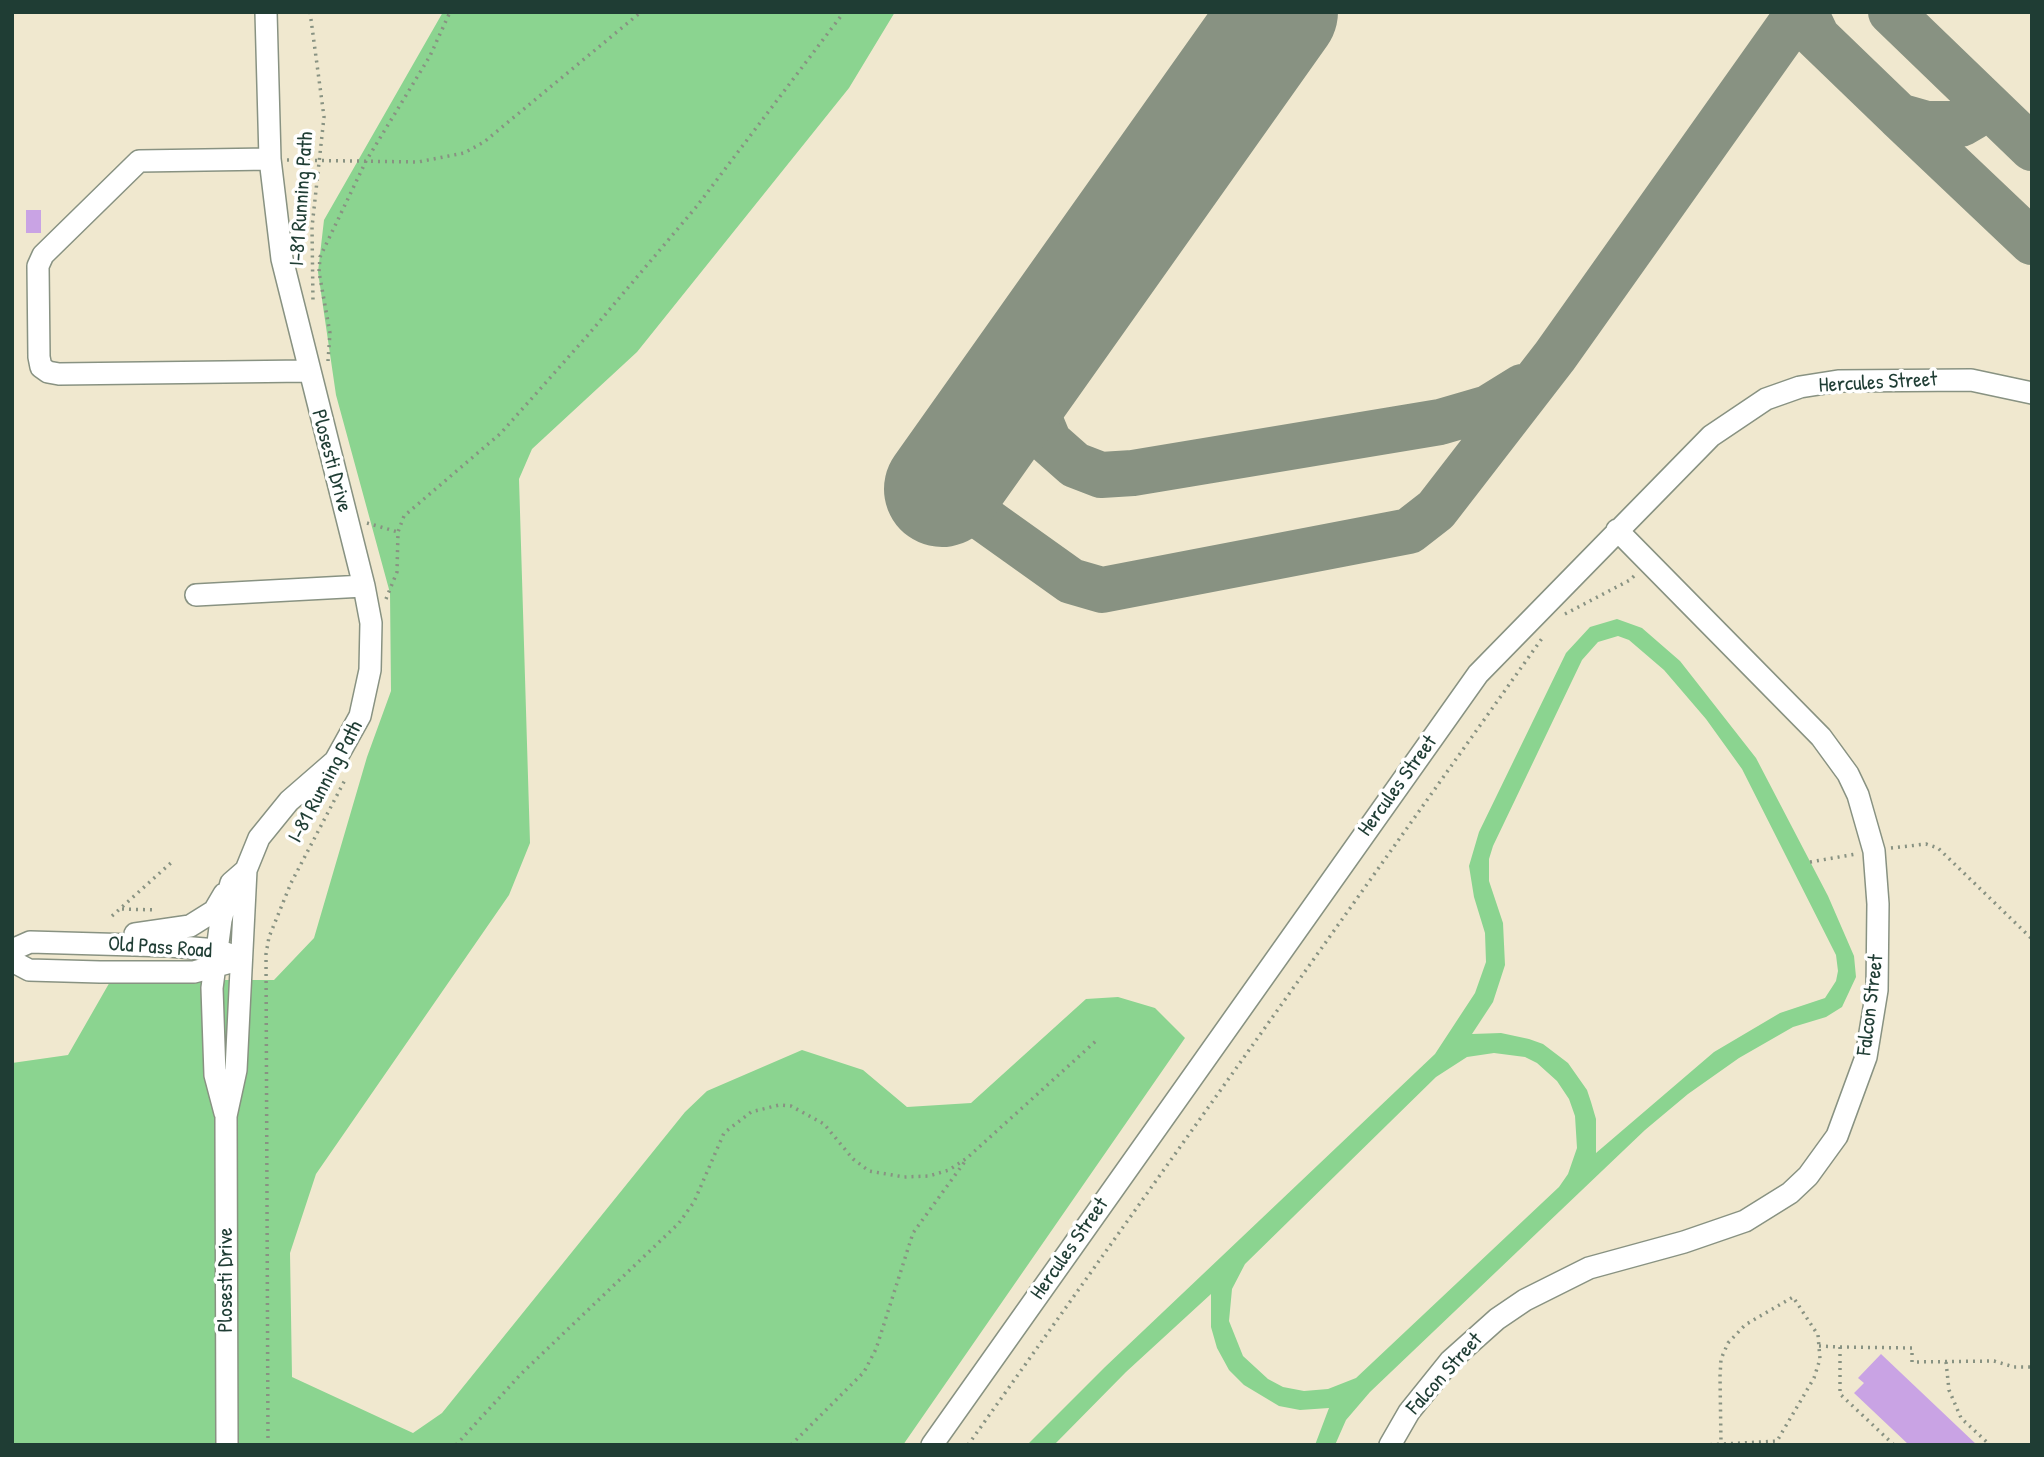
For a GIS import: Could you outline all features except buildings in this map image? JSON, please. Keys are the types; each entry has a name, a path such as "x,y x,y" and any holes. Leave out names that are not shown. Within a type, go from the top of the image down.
{"street":[{"name":"Plosesti Drive","path":"226,1116 215,1075 212,988 216,959 238,876 259,838 289,801 335,761 360,716 370,670 372,590 318,370 282,259 270,159 266,12"},
{"path":"270,159 139,161 43,255 38,266 41,367 48,372 59,374 318,370"},
{"name":"Hercules Street","path":"932,1445 1478,674 1711,436 1766,399 1800,387 1838,381 1971,380 2032,393"},
{"name":"Falcon Street","path":"1390,1445 1409,1412 1450,1361 1497,1319 1525,1300 1589,1268 1684,1242 1745,1221 1790,1193 1808,1176 1837,1136 1867,1057 1874,1021 1878,965 1874,850 1858,794 1828,746 1787,700 1617,530"},
{"path":"197,595 372,590"},
{"name":"Plosesti Drive","path":"227,1445 226,1116 236,1070 243,959 238,876"},
{"path":"103,944 131,934 190,926 214,911 238,876"},
{"name":"Old Pass Road","path":"12,950 30,942 103,944 216,959 243,959"},
{"name":"Old Pass Road","path":"12,961 29,970 194,972 216,959"}],"path":[{"name":"I-81 Running Path","path":"310,12 324,117 312,227 314,315"},
{"path":"318,370 330,333 318,272 320,257 366,160 424,66 450,12"},
{"path":"270,159 418,162 444,159 484,142 641,12"},
{"path":"372,590 383,607 397,572 398,533 404,516 501,433 588,335 697,206 844,12"},
{"path":"313,273 318,272"},
{"path":"365,534 362,522 398,533"},
{"path":"1555,620 1630,580 1647,561"},
{"path":"968,1445 1548,630"},
{"name":"I-81 Running Path","path":"268,1445 266,954 269,937 291,883 352,767"},
{"path":"1810,862 1926,844 1938,848 2032,939"},
{"path":"112,916 173,861"},
{"path":"456,1445 521,1374 585,1317 679,1223 694,1202 724,1133 751,1112 779,1105 809,1114 829,1129 853,1159 869,1171 882,1175 929,1176 949,1170 967,1158 1097,1040"},
{"path":"791,1445 863,1372 876,1349 913,1233 967,1158"},
{"path":"1703,1445 1777,1443 1814,1378 1821,1359 1818,1335 1793,1297 1745,1325 1733,1336 1721,1359 1721,1444"},
{"path":"1819,1346 1912,1348 1912,1362 1994,1361 2014,1367 2032,1367"},
{"path":"1840,1347 1840,1394 1894,1445"},
{"path":"1947,1362 1949,1390 1961,1418 1990,1445"}],"green space":[{"path":"443,12 895,12 849,88 637,352 532,449 519,479 530,843 509,895 316,1174 290,1253 292,1377 413,1433 442,1413 685,1112 707,1091 802,1050 863,1070 907,1107 971,1103 1086,999 1118,997 1155,1008 1185,1038 903,1445 12,1445 12,1063 68,1055 111,980 274,980 314,938 367,757 391,691 390,593 336,395 318,272 324,220"},
{"path":"1617,619 1642,628 1680,661 1756,758 1828,896 1854,956 1856,977 1842,1007 1826,1017 1793,1027 1739,1058 1688,1094 1645,1130 1370,1392 1346,1420 1335,1445 1315,1445 1329,1408 1300,1410 1279,1406 1244,1385 1229,1370 1217,1348 1211,1327 1211,1294 1126,1372 1054,1445 1027,1445 1105,1367 1435,1054 1475,993 1486,962 1485,933 1474,897 1469,866 1479,832 1566,653 1590,627","holes":["1618,636 1629,640 1664,670 1706,719 1742,769 1836,955 1838,971 1836,981 1825,998 1780,1013 1714,1052 1596,1153 1596,1119 1591,1102 1587,1090 1568,1063 1543,1044 1529,1039 1501,1033 1472,1034 1493,1002 1505,965 1503,923 1489,881 1489,859 1493,846 1582,660 1598,642","1494,1053 1525,1057 1537,1063 1557,1081 1569,1099 1575,1116 1577,1148 1568,1174 1559,1187 1356,1378 1328,1389 1304,1391 1283,1387 1268,1379 1243,1356 1229,1321 1232,1289 1245,1264 1436,1077 1467,1057"]}],"taxiway":[{"path":"942,489 1071,581 1102,590 1409,531 1436,510 1555,356 1799,12"},
{"path":"1805,12 1817,37 1899,116 1927,124 1961,124 1973,117 1976,94"},
{"path":"1891,12 2032,148"},
{"path":"1899,116 2032,242"},
{"path":"1043,349 1033,383 1037,413 1049,442 1075,465 1101,475 1133,473 1440,422 1488,408 1522,387"}],"runway":[{"path":"942,489 1280,12"}]}
